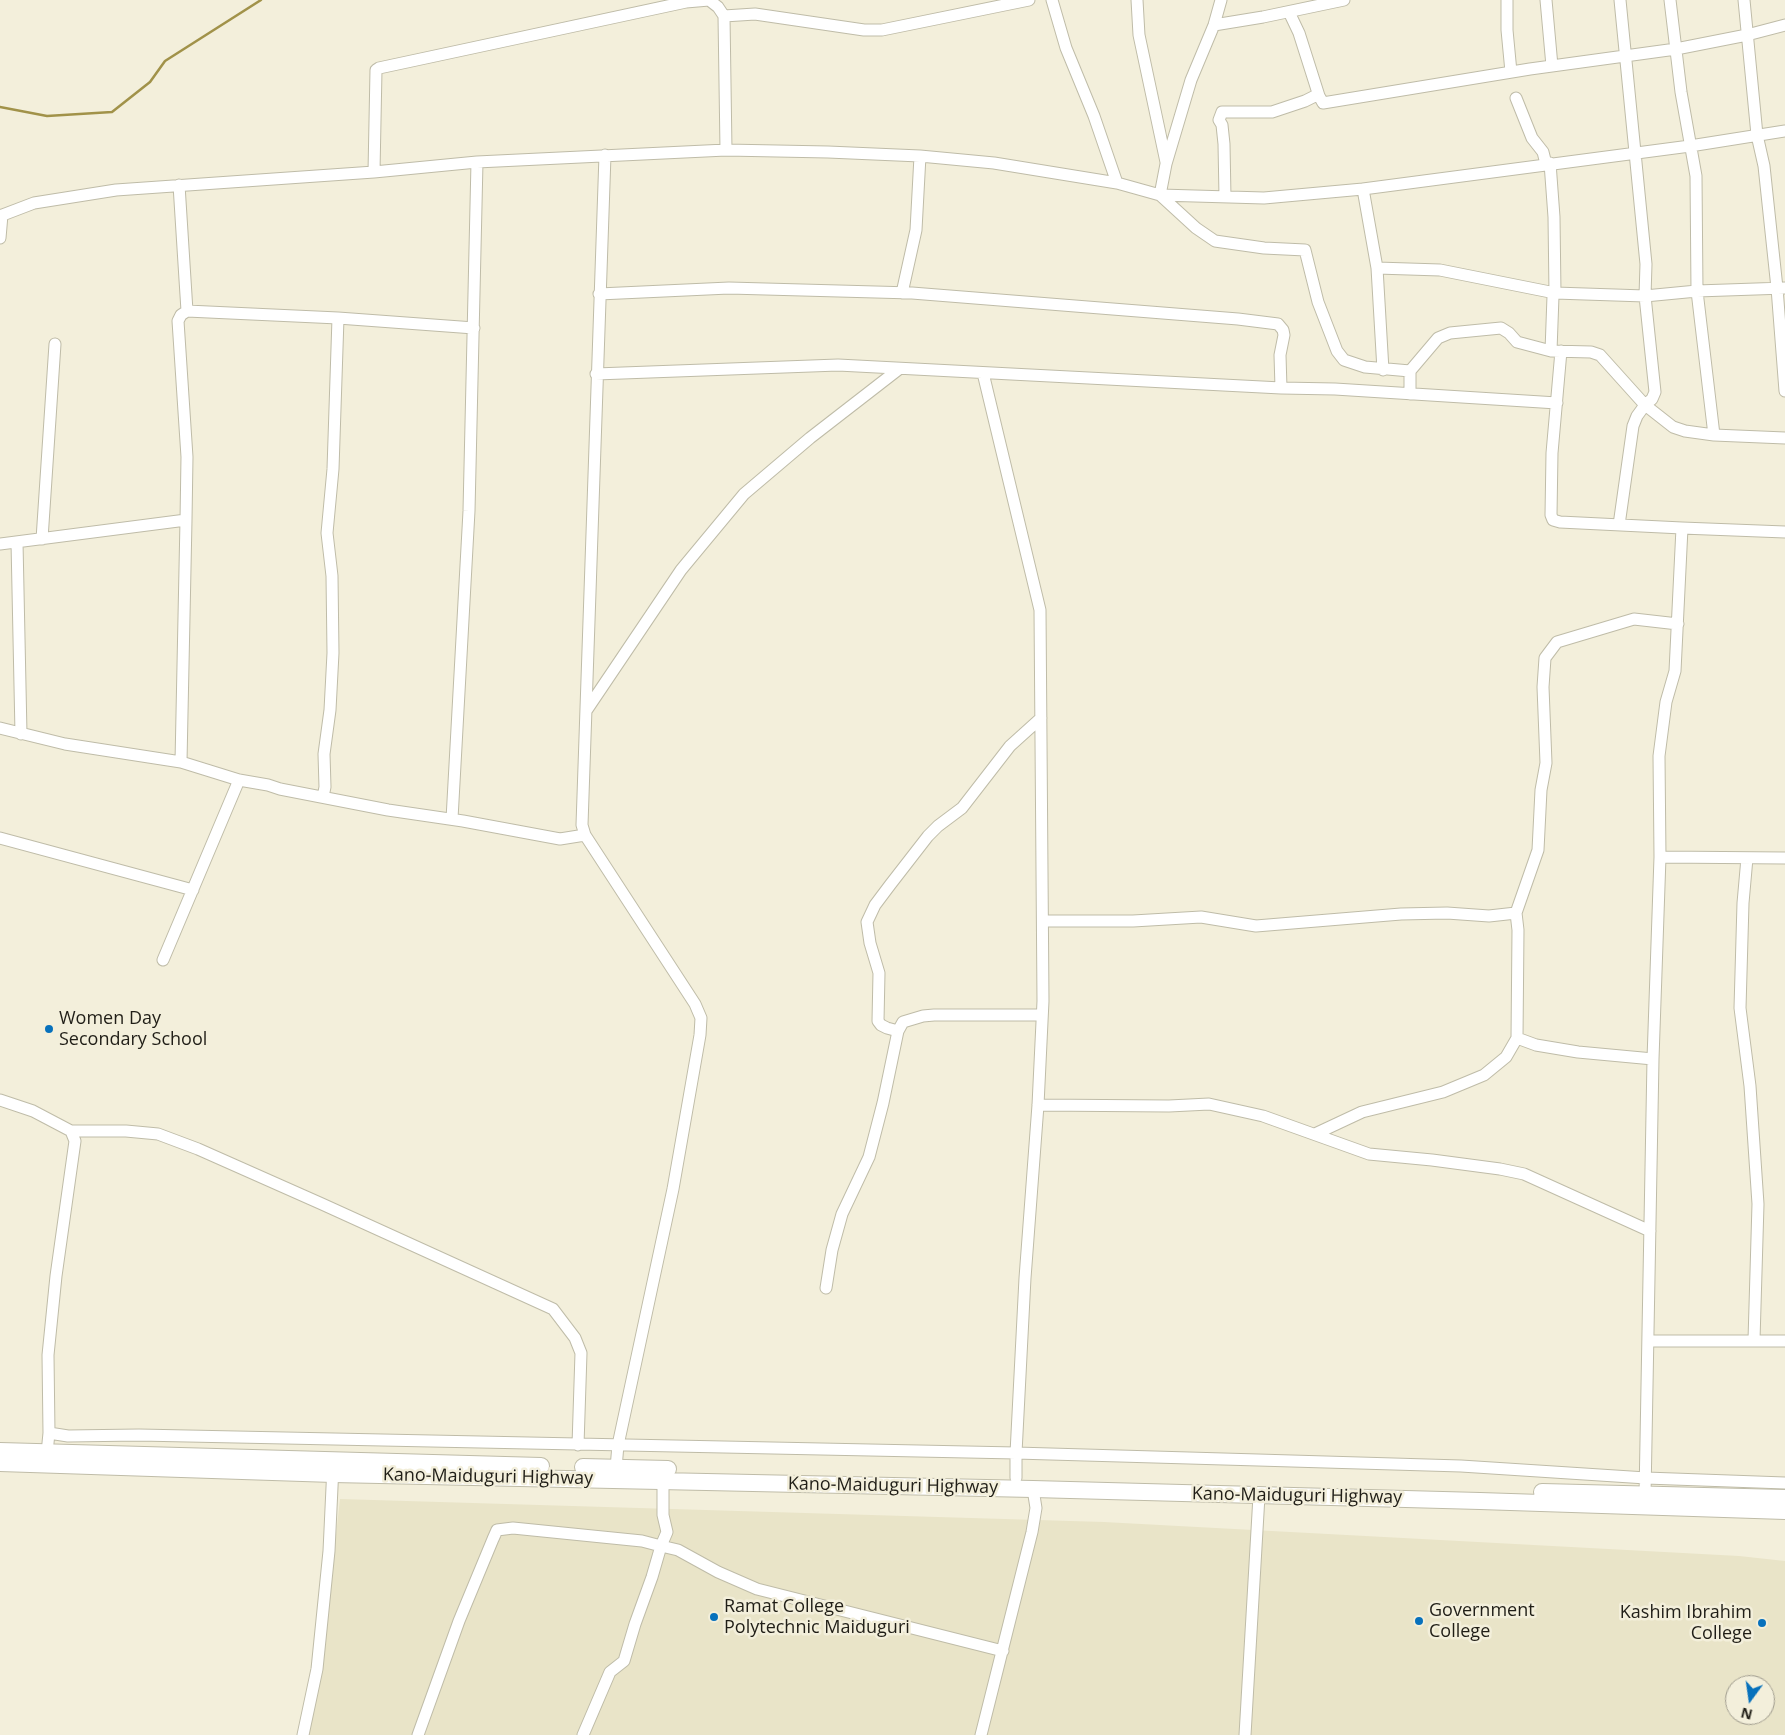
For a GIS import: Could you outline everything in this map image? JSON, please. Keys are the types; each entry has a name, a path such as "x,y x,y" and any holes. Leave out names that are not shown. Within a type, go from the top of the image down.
{"highway":[{"name":"Kano-Maiduguri Highway","path":"0,1451 663,1481 1033,1489 1785,1511"},
{"name":"Kano-Maiduguri Highway","path":"0,1463 616,1468 1785,1498"}],"street":[{"path":"374,172 376,70 379,68 686,2 709,0 718,7 724,16 726,150"},
{"path":"724,16 755,14 864,30 882,30 1028,0"},
{"path":"1052,0 1066,48 1094,116 1118,184"},
{"path":"1137,0 1139,35 1166,164"},
{"path":"1160,195 1166,164 1191,80 1214,25 1221,0"},
{"path":"1214,25 1344,0"},
{"path":"1507,0 1507,30 1511,72"},
{"path":"1546,0 1552,66"},
{"path":"1619,524 1633,426 1637,416 1645,405 1652,400 1655,392 1646,296 1646,264 1620,0"},
{"path":"1670,0 1690,146 1696,176 1697,291 1714,435"},
{"path":"1744,0 1757,135 1764,166 1781,288 1785,391"},
{"path":"1289,12 1299,33 1319,96 1323,103 1511,72 1676,49 1747,35 1785,25"},
{"path":"1225,197 1224,144 1222,125 1219,120 1222,112 1272,112 1319,96"},
{"path":"1516,98 1532,138 1543,152 1548,164 1554,217 1555,293 1553,296 1557,403 1552,453 1551,515 1553,520 1785,532"},
{"path":"0,238 1,215 34,203 63,197 116,190 374,172 477,162 726,150 920,156 994,163 1118,184 1160,195 1264,198 1363,189 1690,146 1785,131"},
{"path":"604,155 582,825 586,835 695,1004 701,1018 700,1035 673,1190 618,1445 616,1468"},
{"path":"902,293 916,230 920,156"},
{"path":"452,819 469,511 477,162"},
{"path":"179,185 187,311"},
{"path":"1363,189 1377,268 1383,370"},
{"path":"1160,195 1196,228 1216,241 1264,248 1305,250 1318,302 1337,351 1344,360 1365,367 1410,371"},
{"path":"1377,268 1440,270 1555,293 1646,296 1697,291 1781,288"},
{"path":"599,294 729,288 902,293 1238,319 1278,324 1283,330 1284,335 1280,355 1280,388"},
{"path":"180,762 187,457 178,321 181,315 187,311 338,318 474,328"},
{"path":"323,797 325,788 324,754 330,710 333,653 332,576 327,533 333,469 338,318"},
{"path":"1410,394 1410,371 1438,338 1450,332 1501,328 1509,333 1516,342 1556,351 1591,352 1600,355 1645,405 1673,427 1685,431 1714,435 1785,438"},
{"path":"42,539 55,344"},
{"path":"596,374 829,366 1335,389 1557,403"},
{"path":"586,711 681,570 744,494 810,438 899,369"},
{"path":"983,373 1040,610 1042,1015 1038,1105 1025,1278 1016,1478"},
{"path":"0,544 186,520"},
{"path":"1646,1495 1653,1059 1660,857 1659,756 1666,702 1675,671 1682,528"},
{"path":"18,542 21,734"},
{"path":"1315,1134 1362,1112 1443,1092 1484,1075 1506,1057 1517,1038 1518,930 1516,913 1538,850 1541,790 1546,763 1543,687 1544,658 1557,642 1634,619 1678,624"},
{"path":"898,1031 887,1028 878,1021 879,973 870,943 867,922 875,905 928,836 962,808 1010,746 1040,718"},
{"path":"0,728 65,744 180,762 239,780 388,810 452,819 560,839 586,835"},
{"path":"163,960 239,780"},
{"path":"0,838 193,890"},
{"path":"1660,857 1785,858"},
{"path":"1747,858 1743,903 1740,1008 1750,1086 1758,1204 1754,1340"},
{"path":"1043,921 1133,921 1201,917 1256,926 1401,914 1447,913 1489,916 1516,913"},
{"path":"826,1288 832,1250 842,1214 869,1157 883,1104 898,1031 903,1022 923,1016 1042,1015"},
{"path":"1517,1038 1536,1044 1578,1052 1653,1059"},
{"path":"0,1100 33,1111 71,1131 126,1131 158,1134 322,1204 553,1309 575,1338 581,1353 578,1445"},
{"path":"1038,1105 1169,1106 1209,1104 1264,1116 1369,1154 1432,1160 1524,1174 1650,1231"},
{"path":"47,1453 49,1433 48,1355 56,1276 75,1141 71,1131"},
{"path":"1648,1341 1785,1340"},
{"path":"49,1433 68,1436 139,1435 1016,1453 1461,1466 1646,1478 1785,1483"},
{"path":"303,1735 317,1669 329,1552 333,1467"},
{"path":"583,1735 610,1672 624,1661 634,1624 667,1532 664,1515 663,1481"},
{"path":"981,1735 1032,1532 1036,1508 1033,1489"},
{"path":"1245,1735 1259,1496"},
{"path":"418,1735 459,1621 497,1530 512,1528 642,1540 678,1550 718,1572 757,1589 1003,1651"}],"shaded area":[{"path":"340,1499 1104,1522 1739,1556 1785,1561 1785,1735 308,1735 319,1687"}],"waterway":[{"path":"0,107 47,116 112,112 150,82 165,61 261,0"}],"place":[{"name":"Women Day Secondary School","path":"49,1029"},
{"name":"Ramat College Polytechnic Maiduguri","path":"714,1617"},
{"name":"Government College","path":"1419,1621"},
{"name":"Kashim Ibrahim College","path":"1762,1623"}]}
